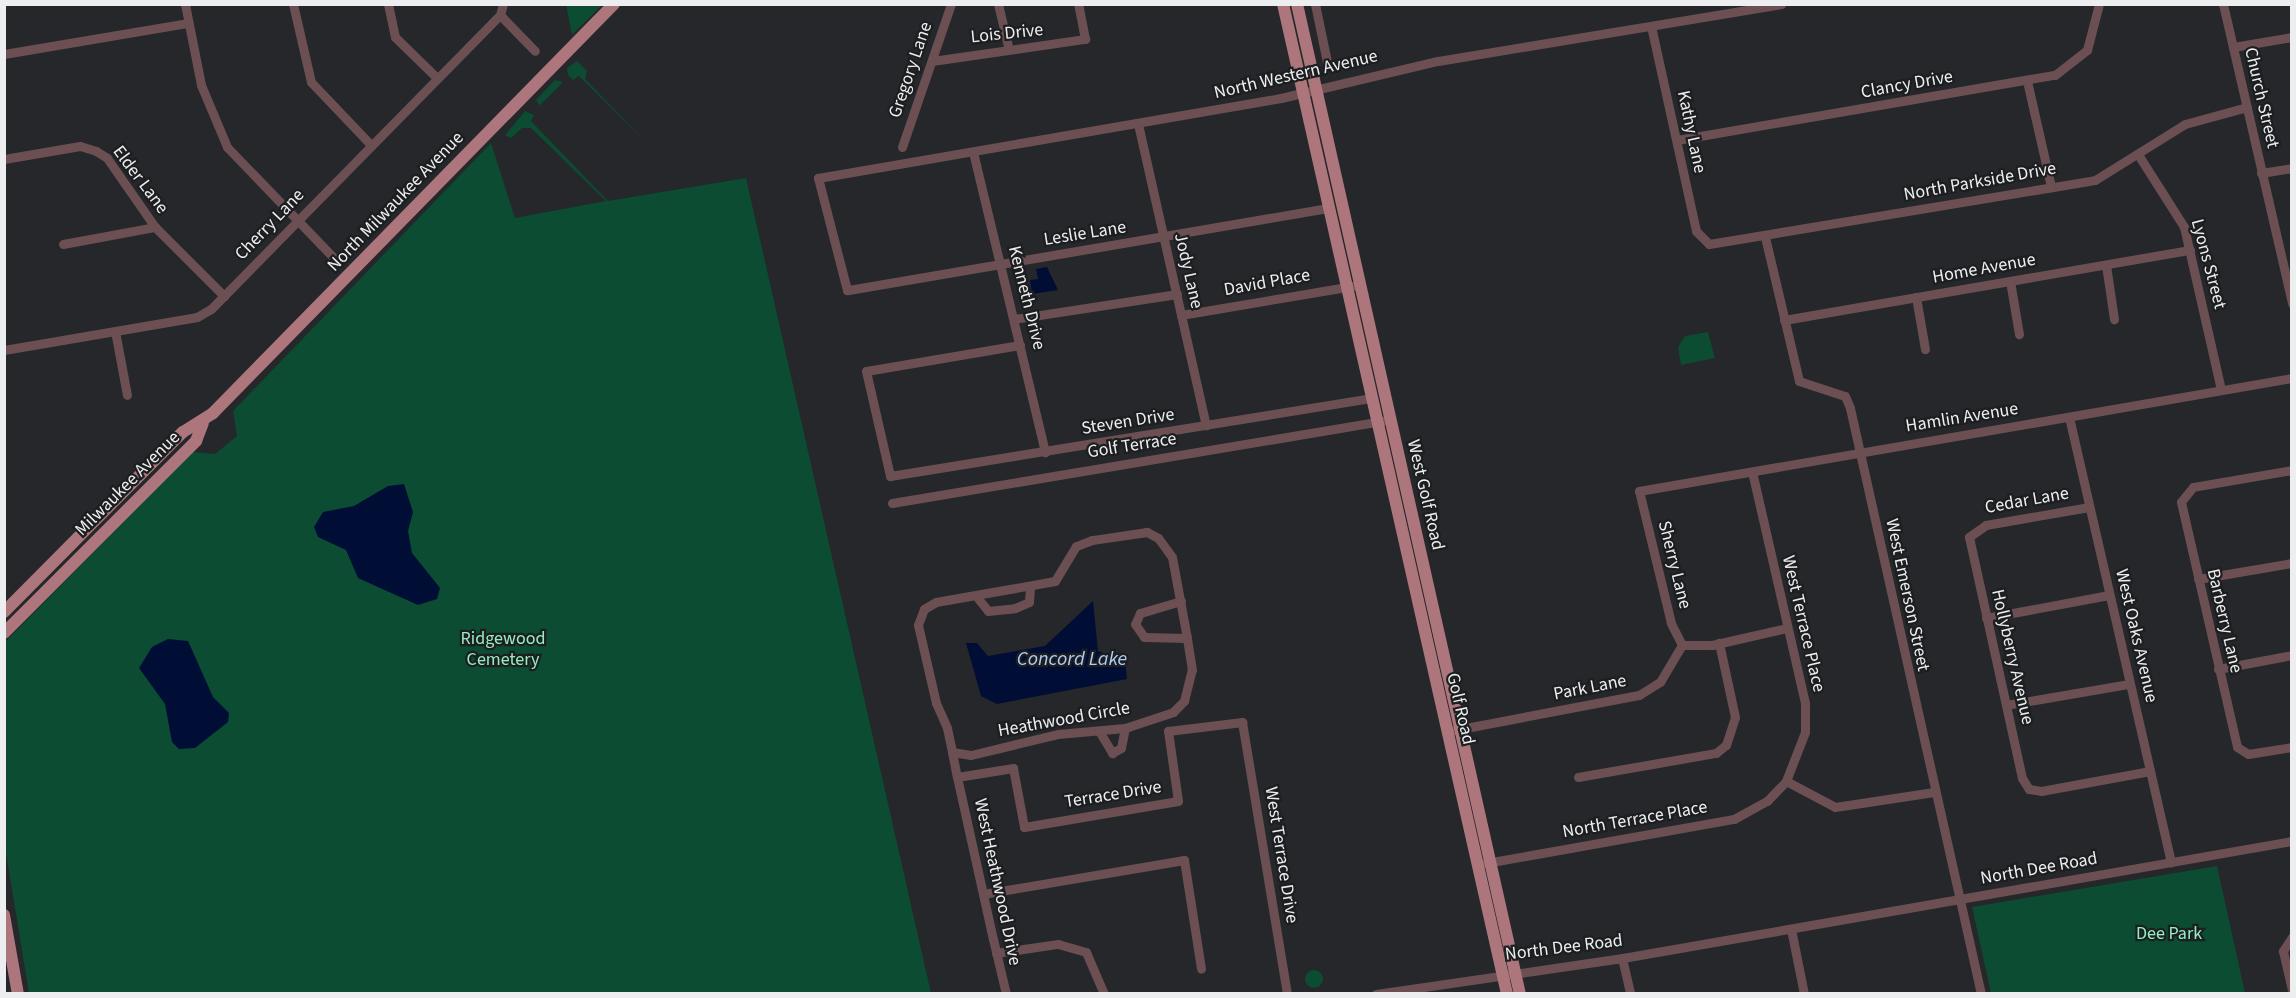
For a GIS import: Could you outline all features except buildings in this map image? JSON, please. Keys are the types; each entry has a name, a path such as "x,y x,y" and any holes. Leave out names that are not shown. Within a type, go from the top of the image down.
{"main road":[{"name":"North Milwaukee Avenue","path":"203,423 614,4"},
{"name":"West Golf Road","path":"1283,4 1420,612"},
{"name":"West Golf Road","path":"1297,4 1314,89 1520,993"},
{"name":"Milwaukee Avenue","path":"4,612 183,432 203,423"},
{"name":"Milwaukee Avenue","path":"4,633 196,441 203,423"},
{"name":"Golf Road","path":"1420,612 1477,865"},
{"path":"1477,865 1507,993"},
{"path":"4,915 18,993"}],"street":[{"path":"185,4 201,85 227,147 334,258"},
{"path":"293,4 310,82 371,145"},
{"path":"388,4 395,37 437,78"},
{"name":"Gregory Lane","path":"902,147 951,4"},
{"path":"998,4 1008,46"},
{"name":"Lois Drive","path":"932,60 1008,46 1030,50 1086,39 1078,4"},
{"path":"1315,4 1327,62"},
{"name":"North Western Avenue","path":"847,290 818,178 1138,124 1302,93 1438,61 1781,4"},
{"name":"Clancy Drive","path":"1677,140 2055,75 2080,59 2094,38 2099,4"},
{"name":"Church Street","path":"2223,4 2261,173 2290,287 2292,304"},
{"path":"501,10 535,51"},
{"name":"Cherry Lane","path":"4,350 197,317 224,296 501,10"},
{"path":"4,54 188,23"},
{"name":"Kathy Lane","path":"1651,26 1703,242"},
{"path":"2233,47 2292,37"},
{"path":"2027,81 2051,187"},
{"name":"North Parkside Drive","path":"1703,242 1765,237 2103,177 2139,156 2185,124 2247,107"},
{"name":"Jody Lane","path":"1138,124 1206,425"},
{"name":"Elder Lane","path":"4,159 80,146 96,151 155,227 224,296"},
{"name":"Kenneth Drive","path":"973,152 1045,452"},
{"name":"Lyons Street","path":"2139,156 2176,211 2190,250 2222,390"},
{"path":"2261,173 2292,168"},
{"name":"Leslie Lane","path":"847,290 1328,208"},
{"path":"63,244 155,227"},
{"name":"West Emerson Street","path":"1765,237 1799,381 1845,396 1981,993"},
{"name":"Home Avenue","path":"1784,320 2190,250"},
{"path":"2106,265 2114,319"},
{"path":"2010,281 2019,334"},
{"name":"David Place","path":"1181,315 1359,285"},
{"path":"1014,319 1176,294"},
{"path":"1916,297 1925,349"},
{"path":"116,331 127,395"},
{"name":"Steven Drive","path":"1020,345 866,371 891,476 1371,398"},
{"name":"Hamlin Avenue","path":"1639,491 2292,378"},
{"name":"West Oaks Avenue","path":"2069,417 2171,862"},
{"name":"Golf Terrace","path":"892,503 1390,420"},
{"name":"Barberry Lane","path":"2292,470 2193,487 2183,495 2198,579 2218,669 2242,751 2292,747"},
{"name":"West Terrace Place","path":"1752,472 1806,718 1786,781"},
{"name":"Sherry Lane","path":"1639,491 1671,622 1682,645"},
{"name":"Cedar Lane","path":"1971,531 2089,507"},
{"name":"Hollyberry Avenue","path":"1971,531 1986,618 2006,705 2029,789 2150,771"},
{"name":"Heathwood Circle","path":"952,752 970,755 1058,734 1125,728 1173,712 1184,701 1192,670 1172,557 1147,532 1076,546 1055,580 1030,587 936,602 924,609 918,625 957,777"},
{"path":"2198,579 2292,563"},
{"path":"976,596 988,611 1015,608 1029,602 1030,587"},
{"path":"1986,618 2109,595"},
{"path":"1181,601 1140,613 1135,624 1144,637 1188,639"},
{"path":"1682,645 1719,643 1786,628"},
{"path":"1578,777 1716,753 1726,745 1735,717 1719,643"},
{"name":"Park Lane","path":"1447,731 1639,695 1660,682 1682,645"},
{"path":"2218,669 2292,655"},
{"path":"2006,705 2129,684"},
{"name":"Terrace Drive","path":"957,777 1013,768 1024,827 1178,801 1168,731 1242,722"},
{"name":"West Terrace Drive","path":"1242,722 1287,993"},
{"path":"1099,731 1112,753 1121,748 1125,728"},
{"name":"West Heathwood Drive","path":"957,777 1006,993"},
{"path":"1786,781 1835,807 1934,792"},
{"name":"North Terrace Place","path":"1477,865 1734,819 1767,801 1786,781"},
{"name":"North Dee Road","path":"1376,993 1502,973 1622,958 2292,841"},
{"path":"983,894 1184,860 1201,969"},
{"path":"1791,929 1804,993"},
{"path":"2288,939 2292,989"},
{"path":"996,953 1058,944 1086,952 1104,993"},
{"path":"1622,958 1630,993"}],"green space":[{"path":"566,4 602,4 602,5 572,35"},
{"path":"577,61 587,71 585,79 649,145 579,76 573,80 568,75 567,68"},
{"path":"555,80 563,82 540,105 543,111 536,100"},
{"name":"Ridgewood Cemetery","path":"525,111 534,115 531,121 608,201 746,178 931,993 29,993 5,847 4,643 193,452 215,454 237,436 233,411 491,143 515,218 606,201 531,128 522,128 511,138 505,135"},
{"path":"1708,332 1715,358 1681,365 1678,347 1685,336"},
{"name":"Dee Park","path":"2217,866 2245,993 1991,993 1972,907"},
{"path":"1314,970 1320,973 1323,979 1320,985 1314,988 1308,985 1305,979 1308,973"}],"water":[{"path":"1047,267 1058,290 1032,294 1030,280 1038,279 1036,269"},
{"path":"404,484 413,512 408,531 412,553 440,588 437,599 418,605 358,578 346,550 318,537 314,527 323,512 354,506 388,486"},
{"name":"Concord Lake","path":"1093,601 1098,651 1125,661 1127,679 997,704 981,696 966,643 977,643 988,656 1045,646"},
{"path":"168,639 188,641 213,697 229,713 228,722 195,748 179,749 172,742 165,704 139,668 152,647"}]}
